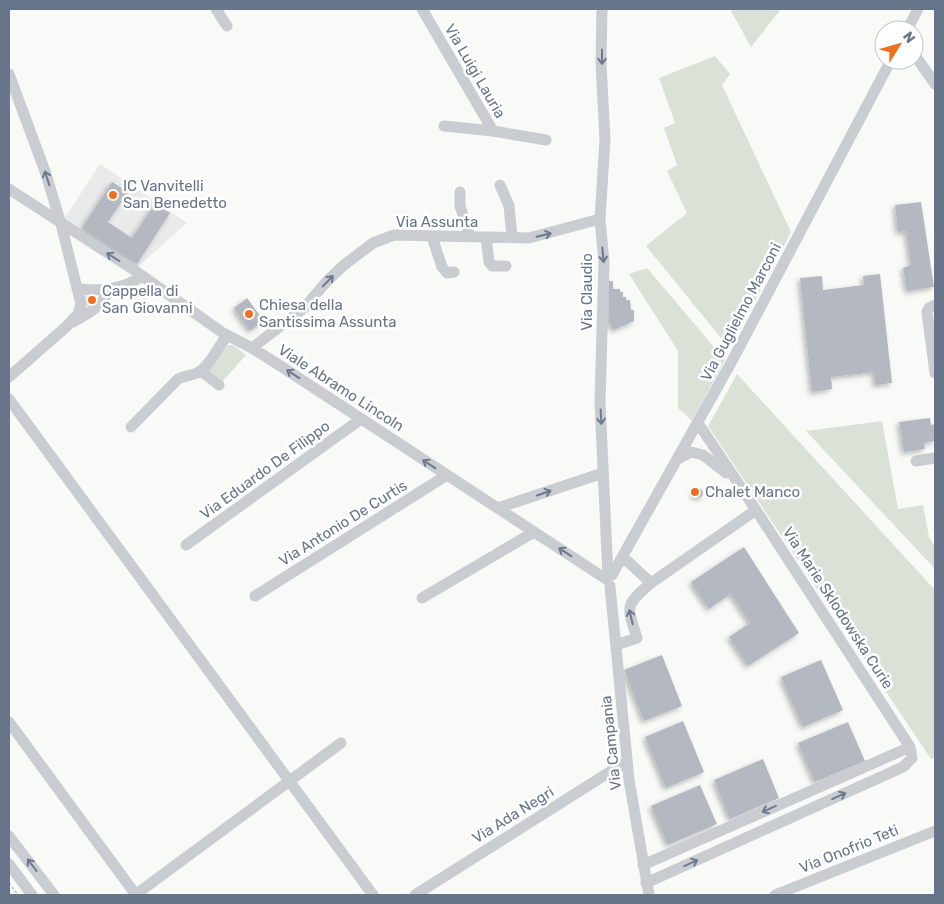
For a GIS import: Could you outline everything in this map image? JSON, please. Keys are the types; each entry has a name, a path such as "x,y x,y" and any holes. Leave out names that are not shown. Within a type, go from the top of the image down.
{"street":[{"path":"216,9 227,26"},
{"name":"Via Luigi Lauria","path":"422,9 493,131"},
{"name":"Via Claudio","path":"602,9 605,139 600,219 604,262 600,402 609,579"},
{"path":"924,68 935,84"},
{"name":"Via Guglielmo Marconi","path":"609,579 698,423 886,70"},
{"path":"9,74 46,174 61,224 80,304 78,314 67,326 9,377"},
{"name":"Via Luigi Lauria","path":"444,126 493,131"},
{"path":"493,131 546,140"},
{"path":"500,185 509,206 512,237"},
{"path":"460,192 460,206 470,237"},
{"name":"Viale Abramo Lincoln","path":"11,194 142,276 227,335 252,348 609,579"},
{"name":"Via Assunta","path":"252,348 304,308 344,265 373,243 394,235 528,238 600,219"},
{"path":"432,236 446,274 454,272"},
{"path":"486,237 489,262 492,266 506,266"},
{"path":"77,289 110,289 131,284 142,276"},
{"path":"67,326 100,306 110,289"},
{"path":"935,305 929,308 927,312 935,373"},
{"path":"131,427 178,379 201,371 227,335"},
{"path":"201,371 219,385"},
{"path":"9,399 372,895"},
{"name":"Via Eduardo De Filippo","path":"186,545 361,419"},
{"name":"Via Marie Sklodowska Curie","path":"698,423 910,747"},
{"name":"Via Marie Sklodowska Curie","path":"678,459 691,452 704,455 717,464 740,486"},
{"path":"916,461 935,458"},
{"path":"498,508 604,473"},
{"name":"Via Antonio De Curtis","path":"255,596 447,475"},
{"path":"616,645 637,638 629,613 630,604 636,596 651,583 756,510"},
{"path":"422,598 534,532"},
{"path":"622,557 651,583"},
{"name":"Via Campania","path":"609,579 627,762 649,895"},
{"path":"9,722 135,895 341,743"},
{"path":"643,865 910,747 912,758 903,767 646,883"},
{"name":"Via Ada Negri","path":"415,895 627,762"},
{"name":"Via Onofrio Teti","path":"775,895 935,831"},
{"path":"9,836 54,895"},
{"path":"9,864 32,895"}],"path":[{"path":"9,883 18,895"}],"shaded area":[{"path":"730,9 781,9 751,47"},
{"path":"715,56 730,74 722,85 791,232 730,349 646,246 687,213 667,171 677,165 664,128 675,123 659,78"},
{"name":"IC Vanvitelli San Benedetto","path":"100,164 187,223 134,270 61,224"},
{"path":"647,268 725,360 692,421 678,408 678,351 629,274"},
{"path":"228,345 233,345 246,355 223,381 209,370"},
{"path":"737,374 935,590 935,757 931,759 708,426"},
{"path":"882,421 898,509 923,505 929,537 935,547 935,569 806,431"}],"building":[{"path":"112,182 128,192 108,222 132,238 155,204 170,213 137,264 82,228"},
{"path":"921,202 934,287 907,291 903,268 911,265 906,231 898,232 895,205"},
{"path":"880,274 892,383 875,385 874,372 831,377 832,389 812,392 800,278 822,276 823,290 864,285 863,276"},
{"path":"609,281 613,281 613,289 620,289 620,292 623,292 623,297 626,297 626,300 630,300 631,310 634,310 634,321 614,330 609,323"},
{"name":"Cappella di San Giovanni","path":"90,294 97,301 94,305 86,298"},
{"name":"Chiesa della Santissima Assunta","path":"247,298 264,321 250,331 234,308"},
{"path":"930,418 931,425 935,424 935,441 924,443 925,449 904,452 899,422"},
{"path":"696,488 700,488 703,493 702,497 696,498 693,495 693,491"},
{"path":"744,547 799,633 748,666 729,637 750,623 731,594 709,609 691,582"},
{"path":"662,655 682,706 644,721 624,670"},
{"path":"821,660 843,710 803,727 781,677"},
{"path":"683,721 704,772 666,788 645,737"},
{"path":"848,722 865,761 815,782 798,743"},
{"path":"763,759 779,798 730,819 714,780"},
{"path":"700,785 717,824 668,845 651,806"}],"place":[{"name":"IC Vanvitelli San Benedetto","path":"113,195"},
{"name":"Cappella di San Giovanni","path":"92,300"},
{"name":"Chiesa della Santissima Assunta","path":"249,314"},
{"name":"Chalet Manco","path":"695,492"}]}
